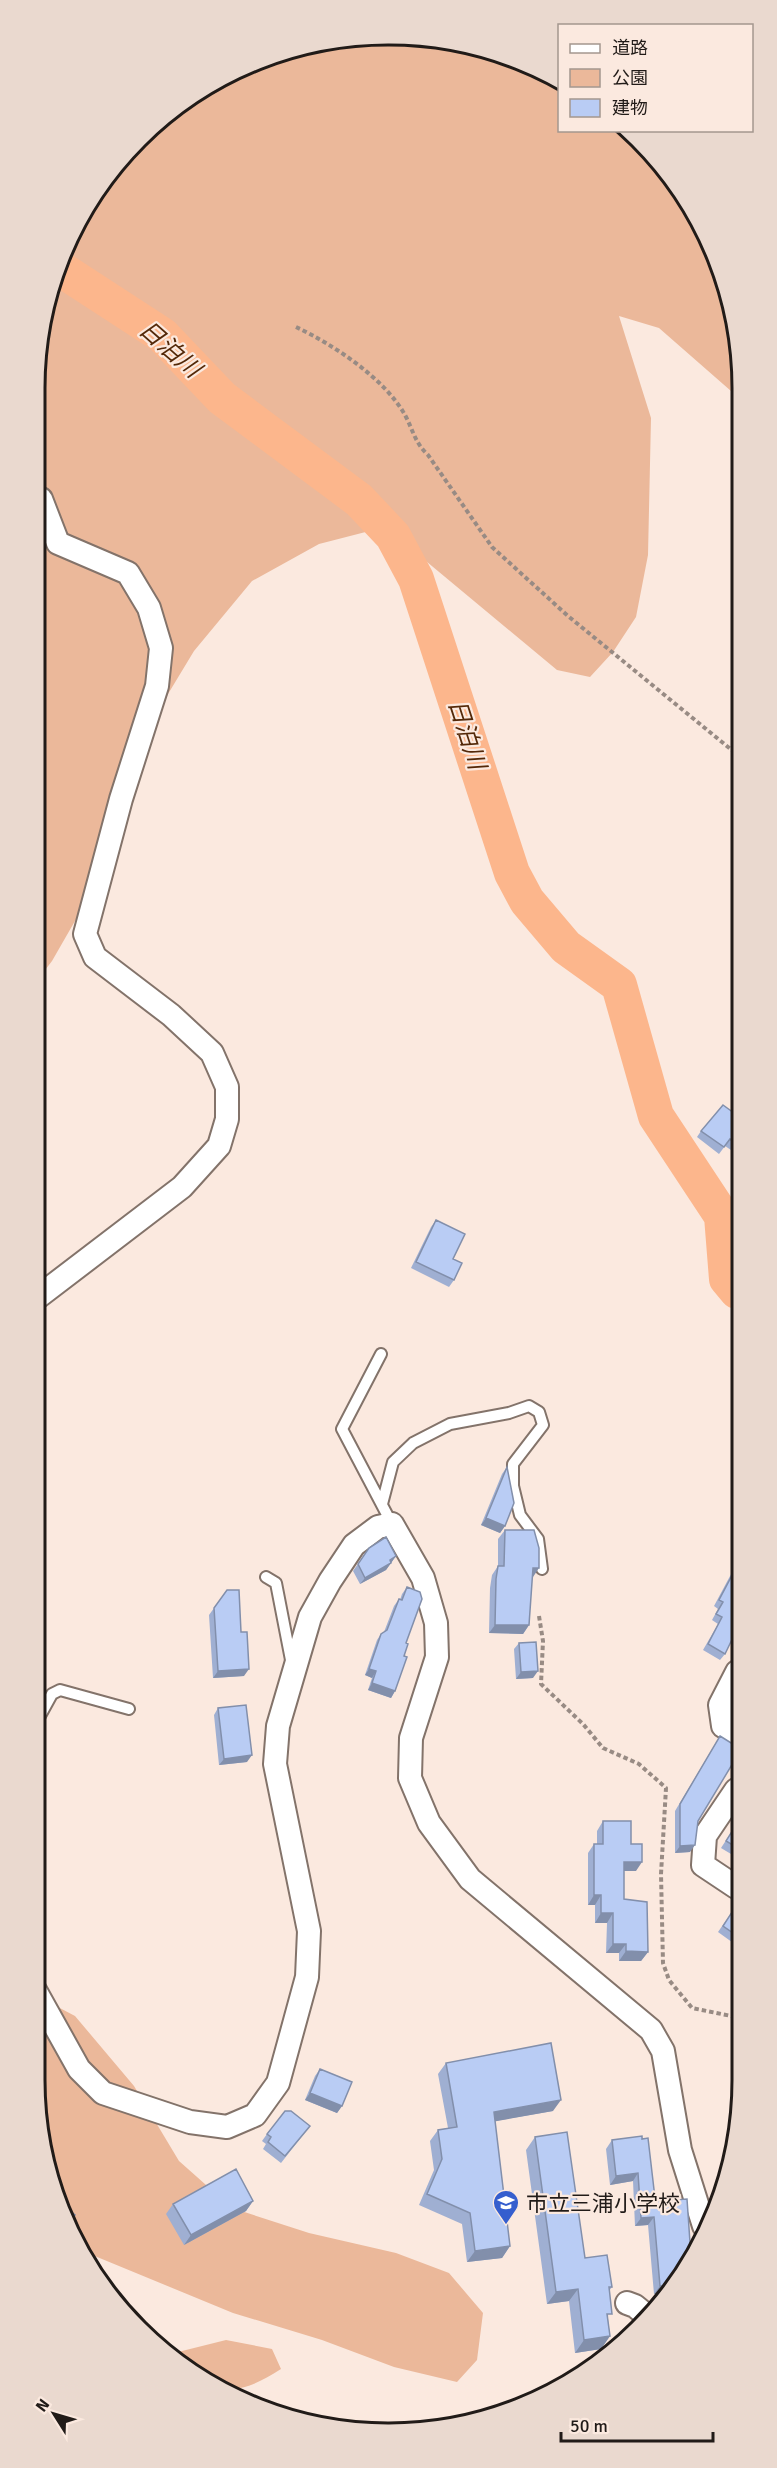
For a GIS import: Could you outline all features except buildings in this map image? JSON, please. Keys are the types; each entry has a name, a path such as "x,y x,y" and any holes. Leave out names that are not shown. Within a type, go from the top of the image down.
{"street":[{"path":"45,509 58,543 128,573 149,608 161,648 154,696 121,799 85,934 95,957 171,1015 212,1053 227,1087 227,1119 219,1146 182,1186 45,1292"},
{"path":"45,2007 79,2069 103,2093 190,2122 228,2127 255,2115 278,2083 307,1977 309,1931 275,1764 278,1726 310,1617 354,1545 378,1527 392,1524 423,1578 436,1623 437,1657 411,1738 410,1779 429,1823 470,1879 651,2030 663,2051 680,2150 702,2220"},
{"path":"732,1682 720,1705 723,1726 732,1732"},
{"path":"732,1796 705,1836 703,1865 732,1884"}],"lane":[{"path":"381,1354 342,1429 392,1524"},
{"path":"382,1504 393,1462 413,1443 450,1424 509,1413 529,1406 539,1412 543,1425 513,1464 513,1486 520,1515 538,1539 542,1569"},
{"path":"267,1577 276,1583 294,1672"},
{"path":"45,1707 52,1694 60,1690 129,1708"}],"path":[{"path":"296,327 328,342 369,373 404,414 417,445 428,455 492,547 568,616 732,750"},
{"path":"539,1616 543,1641 541,1684 583,1724 603,1748 639,1764 666,1788 662,1886 663,1963 669,1980 692,2008 732,2016"}],"green space":[{"path":"366,46 433,48 499,63 558,90 558,132 617,132 647,162 674,198 697,237 714,278 729,344 732,392 659,328 619,316 651,418 648,555 636,617 613,652 590,677 557,670 385,527 319,544 252,581 194,651 168,694 126,790 83,907 45,970 46,366 52,321 63,278 91,217 130,162 179,116 237,80 278,63 300,57"},
{"path":"45,2000 75,2016 134,2086 179,2161 232,2208 309,2233 396,2253 449,2273 483,2313 477,2360 457,2382 394,2367 322,2340 233,2313 94,2256 91,2251 63,2190 52,2147 46,2102"},
{"path":"226,2340 272,2349 281,2369 262,2380 238,2388 179,2352"}],"waterway":[{"name":"日泊川","path":"65,272 162,335 222,398 359,500 393,536 416,579 512,873 527,901 566,947 619,985 656,1116 722,1216 727,1279 732,1285"}],"place":[{"name":"市立三浦小学校","path":"506,2226"}]}
